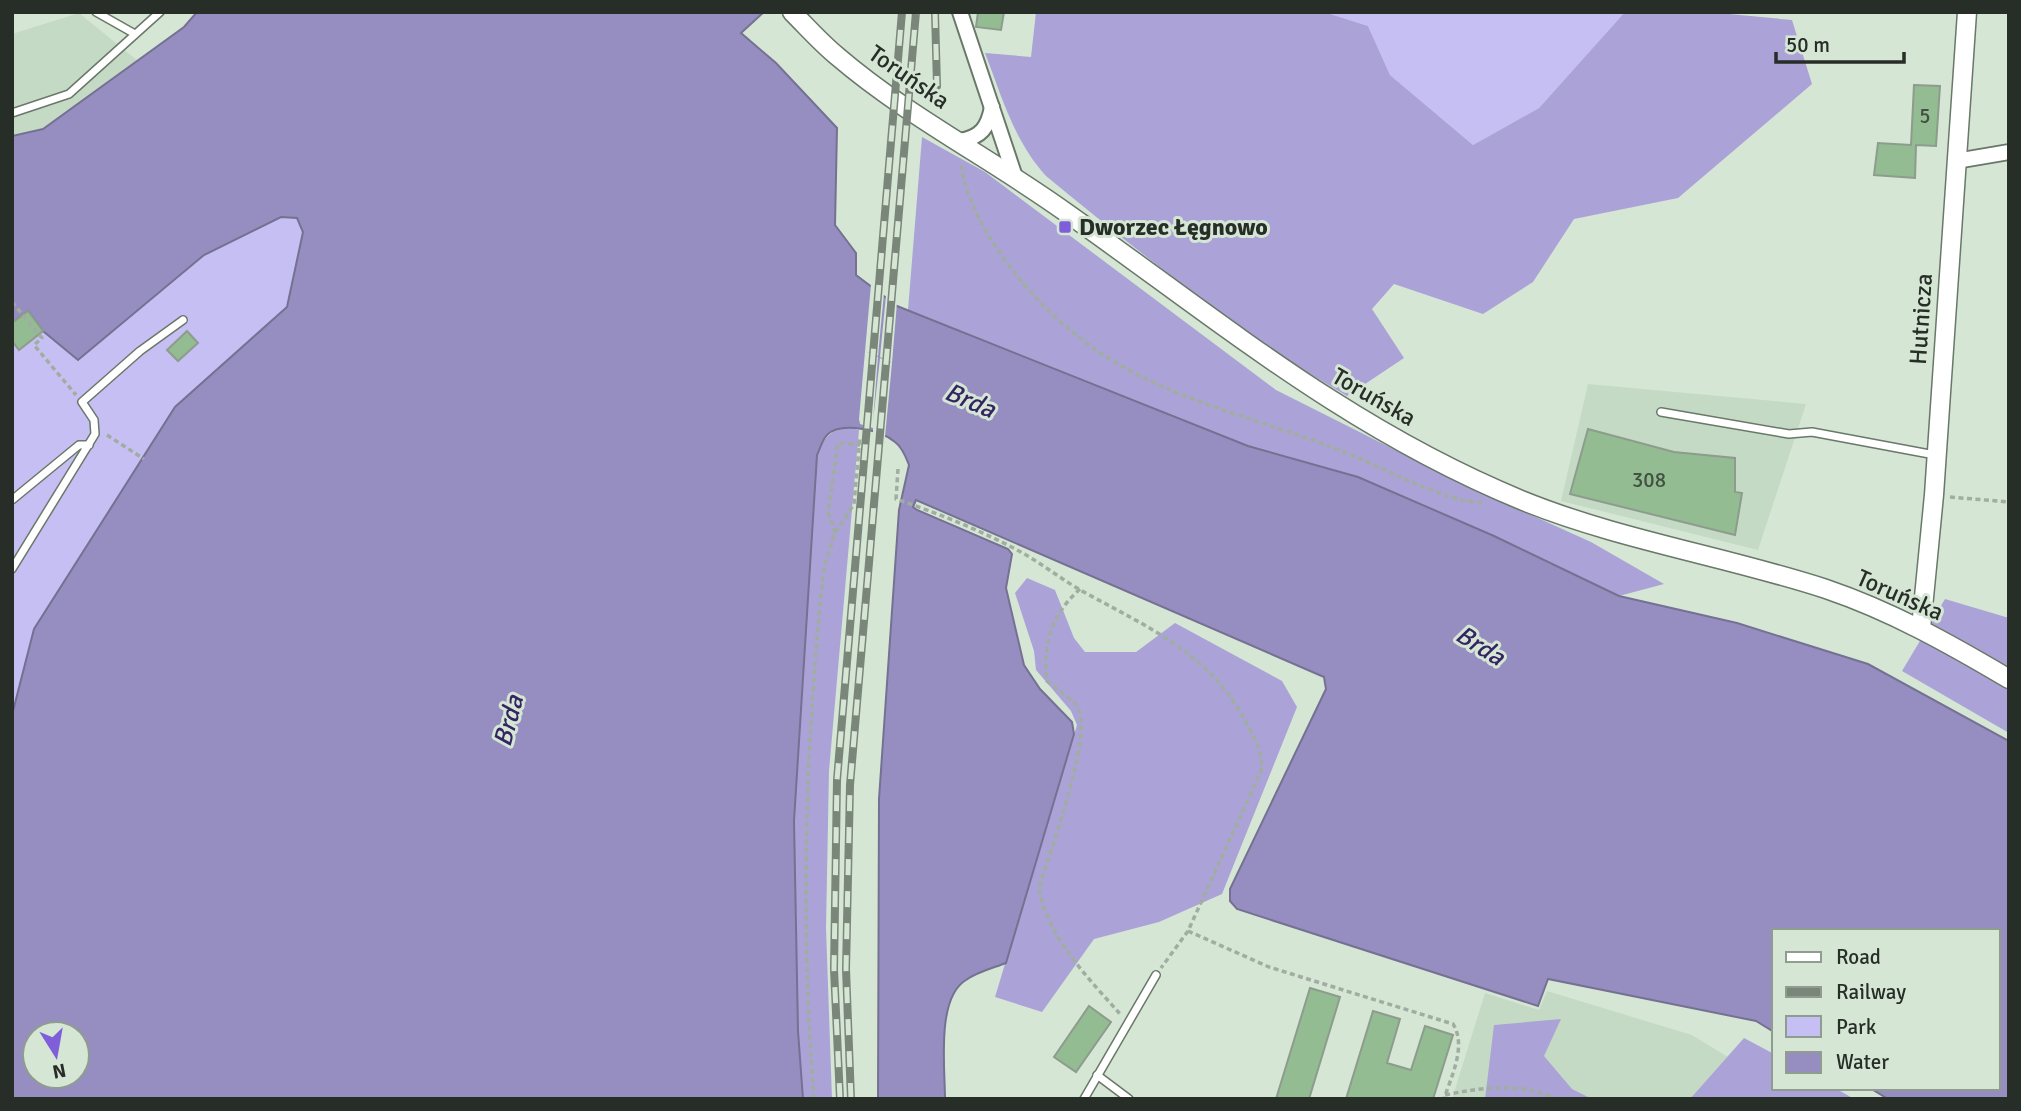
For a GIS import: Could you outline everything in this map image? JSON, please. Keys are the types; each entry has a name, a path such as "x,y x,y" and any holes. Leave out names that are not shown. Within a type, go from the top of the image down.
{"street":[{"name":"Toruńska","path":"792,12 837,56 908,109 1015,177 1323,397 1418,451 1519,499 1560,515 1827,590 1921,628 2009,678"},
{"path":"960,12 1015,177"},
{"name":"Hutnicza","path":"1921,628 1934,495 1967,12"},
{"path":"960,141 974,138 985,130 992,106"},
{"path":"1956,161 2009,152"}],"lane":[{"path":"96,12 135,34"},
{"path":"12,113 69,94 160,12"},
{"path":"12,569 89,445 96,426 82,402 140,351 183,320"},
{"path":"1661,412 1789,434 1812,432 1936,456"},
{"path":"12,500 79,445 89,445"},
{"path":"1084,1099 1156,975"},
{"path":"1097,1075 1129,1099"}],"path":[{"path":"960,141 966,191 1006,262 1035,299 1070,331 1124,369 1182,397 1309,438 1472,503 1519,499"},
{"path":"12,302 42,338 34,345 82,402"},
{"path":"107,435 144,458"},
{"path":"814,1099 809,1031 806,821 826,556 835,533 854,504 860,436"},
{"path":"835,533 828,512 838,443 860,445"},
{"path":"898,469 896,499 927,509 1018,551 1080,589 1164,634 1202,665 1237,704 1262,756 1261,771 1188,931 1156,975"},
{"path":"1934,495 2009,502"},
{"path":"1080,589 1061,606 1044,659 1047,681 1079,708 1083,724 1077,761 1039,888 1043,910 1062,942 1127,1021"},
{"path":"1188,931 1269,967 1452,1024 1457,1031 1458,1048 1444,1097 1509,1086 1533,1090 1557,1099"}],"shaded area":[{"path":"1036,12 1324,12 1368,26 1390,75 1473,145 1539,108 1625,12 1708,12 1792,20 1812,84 1678,198 1574,219 1533,282 1483,314 1394,284 1372,309 1404,358 1347,396 1268,346 1192,292 1046,176 1017,133 985,53 1031,57"},
{"path":"79,13 138,61 42,129 12,136 12,34"},
{"path":"922,137 985,172 1276,390 1471,488 1591,542 1664,584 1619,596 1494,536 1358,477 1248,446 908,310"},
{"path":"1588,384 1806,404 1758,550 1561,501"},
{"path":"850,428 859,430 829,771 826,928 832,1099 803,1099 798,1031 794,821 817,455 829,435"},
{"path":"1027,578 1055,590 1074,638 1085,652 1136,652 1175,623 1282,681 1297,707 1222,894 1159,922 1094,939 1042,1012 995,997 1077,725 1071,711 1036,670 1034,651 1015,593"},
{"path":"1945,599 2009,618 2009,733 1902,671"},
{"path":"1547,991 1692,1035 1772,1084 1772,1090 1797,1099 1452,1099 1485,993 1539,1010"},
{"path":"1561,1019 1544,1056 1572,1089 1592,1099 1485,1099 1494,1025"},
{"path":"1744,1038 1772,1053 1772,1090 1838,1090 1854,1099 1690,1099"}],"green space":[{"path":"1324,12 1625,12 1539,108 1473,145 1390,75 1368,26"},
{"path":"281,217 297,218 303,232 287,307 175,407 34,629 12,715 12,322 28,311 78,360 204,255"}],"water":[{"name":"Brda","path":"197,12 764,12 741,33 776,63 837,128 835,225 856,253 856,275 897,306 1248,446 1358,477 1494,536 1619,596 1737,623 1868,664 2009,741 2009,1099 1888,1099 1873,1090 2000,1090 2000,929 1772,929 1772,1031 1756,1021 1548,979 1538,1006 1237,909 1230,901 1230,889 1326,689 1324,677 916,500 913,507 917,510 1008,549 1012,554 1006,588 1024,665 1040,689 1072,722 1074,734 1006,963 966,980 956,989 950,1002 944,1035 945,1099 878,1099 879,799 899,510 909,465 900,447 889,438 871,431 851,428 833,431 827,435 817,455 794,821 798,1031 803,1099 12,1099 12,715 34,629 175,407 287,307 303,232 297,218 281,217 204,255 78,360 43,331 28,311 12,323 12,136 43,129 184,27"}],"pier":[{"path":"871,284 884,293 878,356 865,351"},
{"path":"886,295 897,302 892,363 880,357"},
{"path":"865,351 878,357 873,421 880,358 892,363 885,437 873,434 873,428 860,424"}],"building":[{"path":"978,12 1004,12 1001,30 976,27"},
{"path":"1914,85 1940,86 1936,146 1916,145 1915,178 1874,175 1878,143 1911,145"},
{"path":"28,311 43,331 19,350 12,341 12,323"},
{"path":"187,331 198,343 178,361 167,350"},
{"path":"1588,429 1674,452 1735,458 1735,492 1742,493 1735,535 1570,494"},
{"path":"1310,988 1340,997 1309,1099 1276,1099"},
{"path":"1089,1006 1111,1022 1076,1072 1054,1057"},
{"path":"1373,1011 1400,1019 1387,1063 1411,1070 1425,1026 1453,1035 1433,1099 1346,1099"}],"railway":[{"path":"840,1099 834,969 837,780 902,12"},
{"path":"851,1099 846,969 850,785 916,12"},
{"path":"935,12 937,86"}],"place":[{"name":"Dworzec Łęgnowo","path":"1065,227"}]}
